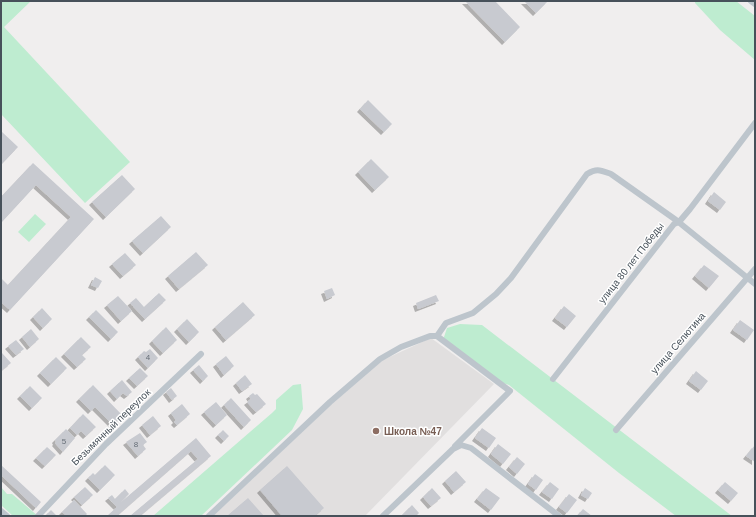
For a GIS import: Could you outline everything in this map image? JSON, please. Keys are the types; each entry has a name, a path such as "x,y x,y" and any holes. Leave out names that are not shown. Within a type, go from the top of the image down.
{"street":[{"path":"751,1 755,4"},
{"name":"улица 80 лет Победы","path":"554,379 674,224 678,222 690,209 755,123"},
{"path":"437,336 446,323 473,313 496,294 511,278 587,174 599,169 611,174 678,222 755,284"},
{"name":"улица Селютина","path":"616,430 755,269"},
{"path":"209,516 330,402 380,359 401,348 430,336 437,336 510,391 453,449 383,516"},
{"name":"Безымянный переулок","path":"38,516 106,444 201,354"},
{"path":"453,449 461,445 470,448 559,516"},
{"path":"1,511 7,516"}],"shaded area":[{"name":"Школа №47","path":"431,338 494,384 365,516 213,516 332,404 383,360"}],"green space":[{"path":"1,1 31,1 4,27 130,162 85,203 1,114"},
{"path":"695,1 736,1 755,16 755,60 720,30 695,3"},
{"path":"35,214 46,224 29,242 18,232"},
{"path":"460,324 482,325 732,516 676,516 619,473 509,385 500,382 443,340 447,328"},
{"path":"301,384 303,409 292,430 201,516 153,516 272,413 276,409 276,400 293,385"},
{"path":"1,487 7,494 12,494 38,516 13,516 1,505"}],"building":[{"path":"465,1 495,1 520,27 505,42"},
{"path":"524,1 548,1 536,13"},
{"path":"368,100 392,124 384,132 360,109"},
{"path":"1,131 18,147 1,165"},
{"path":"371,159 389,177 375,190 358,172"},
{"path":"33,163 94,219 10,310 1,302 1,278 8,285 71,217 36,185 1,223 1,197"},
{"path":"122,175 135,189 106,217 92,202"},
{"path":"714,192 726,202 720,210 708,201"},
{"path":"161,216 171,227 143,253 132,241"},
{"path":"196,252 208,265 179,289 168,276"},
{"path":"125,253 136,265 123,276 112,264"},
{"path":"704,265 719,276 709,288 695,276"},
{"path":"95,277 102,281 98,288 91,285"},
{"path":"332,288 335,295 327,299 324,291"},
{"path":"159,293 166,300 145,319 130,303 136,298 144,307"},
{"path":"436,295 439,301 418,309 416,303"},
{"path":"118,296 132,311 121,321 107,305"},
{"path":"243,302 255,315 226,340 215,327"},
{"path":"564,306 576,316 567,327 555,318"},
{"path":"42,308 52,319 43,328 33,317"},
{"path":"96,310 118,332 111,339 89,317"},
{"path":"187,319 199,332 189,342 177,329"},
{"path":"740,320 754,330 747,340 733,330"},
{"path":"166,327 177,340 163,353 152,341"},
{"path":"31,329 39,339 30,347 22,337"},
{"path":"81,337 91,347 82,355 86,359 77,367 64,354"},
{"path":"16,340 24,349 16,355 8,346"},
{"path":"150,349 158,358 148,368 138,357 144,351 146,352"},
{"path":"2,353 11,363 1,371 1,354"},
{"path":"226,356 234,366 224,375 216,364"},
{"path":"56,357 67,368 51,384 40,373"},
{"path":"199,365 208,376 203,381 193,370"},
{"path":"140,368 148,376 137,386 129,378"},
{"path":"696,371 708,381 701,390 689,381"},
{"path":"245,375 252,384 242,391 236,383"},
{"path":"122,380 132,392 127,396 123,393 117,399 110,391"},
{"path":"93,385 123,416 113,425 95,407 91,411 79,399"},
{"path":"30,386 42,398 32,408 20,396"},
{"path":"171,388 177,396 172,400 166,392"},
{"path":"253,393 255,395 257,394 266,404 256,412 247,402 251,399 249,396"},
{"path":"231,398 251,420 244,427 224,405"},
{"path":"216,402 227,415 216,425 204,412"},
{"path":"182,404 190,414 177,425 174,422 176,420 171,413"},
{"path":"83,414 96,427 86,436 81,431 77,435 70,428"},
{"path":"153,416 161,426 150,435 142,425"},
{"path":"482,428 496,438 489,448 475,438"},
{"path":"66,429 75,438 63,452 55,443 55,440"},
{"path":"223,430 229,436 224,441 218,435"},
{"path":"140,433 147,442 143,445 146,449 138,456 126,442"},
{"path":"196,438 211,456 140,516 130,516 198,459 191,451 117,516 107,516 117,507 108,498 112,495 115,499 125,489 129,494 120,503"},
{"path":"498,444 511,454 503,464 491,454"},
{"path":"755,445 755,462 746,456"},
{"path":"47,447 56,455 45,466 36,458"},
{"path":"517,457 525,464 517,474 509,467"},
{"path":"1,465 41,502 36,508 1,475"},
{"path":"105,465 115,475 100,490 88,478 93,473 95,475"},
{"path":"287,466 324,508 315,516 282,516 260,490"},
{"path":"456,471 466,482 454,492 445,481"},
{"path":"535,474 543,480 536,490 528,484"},
{"path":"550,482 559,489 552,499 542,492"},
{"path":"725,482 738,493 731,501 718,490"},
{"path":"85,487 93,495 82,505 74,497"},
{"path":"432,488 441,498 431,506 423,497"},
{"path":"486,488 500,498 491,510 477,499"},
{"path":"585,488 592,493 588,499 581,495"},
{"path":"569,494 577,500 567,513 559,507"},
{"path":"248,498 264,516 227,516"},
{"path":"74,500 87,514 85,516 67,516 62,512"},
{"path":"412,505 419,513 416,516 403,516 402,515"},
{"path":"583,509 592,516 577,516"},
{"path":"51,510 57,516 45,516"}],"place":[{"name":"Школа №47","path":"376,431"}]}
